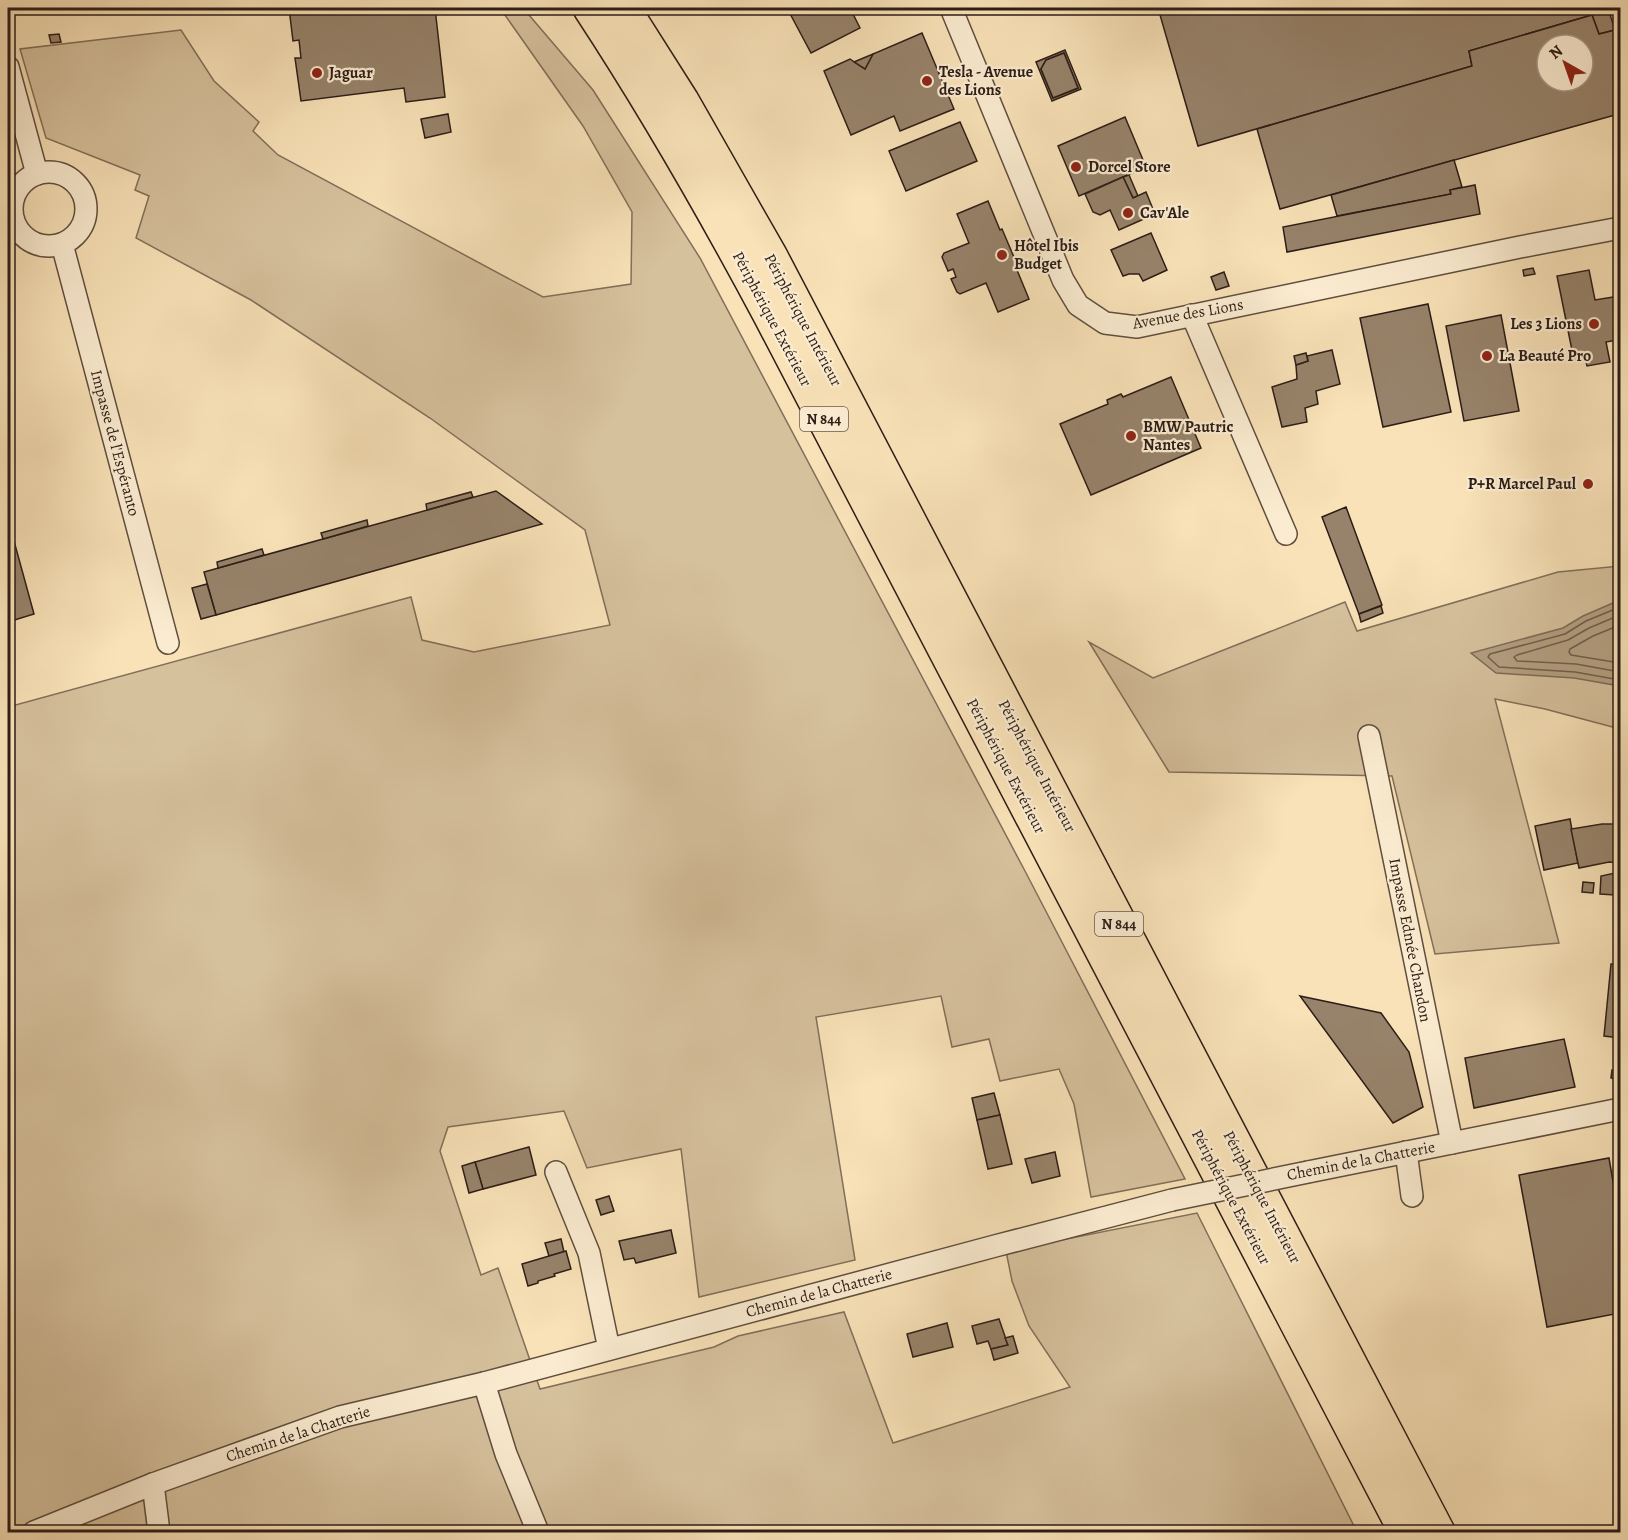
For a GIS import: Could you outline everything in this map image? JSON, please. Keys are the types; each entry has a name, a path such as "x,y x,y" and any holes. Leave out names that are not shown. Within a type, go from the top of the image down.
{"highway":[{"path":"564,8 610,70 659,147 684,159"},
{"name":"Périphérique Extérieur","path":"590,8 636,78 684,159 770,315 1406,1533"},
{"name":"Périphérique Intérieur","path":"623,8 659,62 717,159 771,257 1438,1533"},
{"path":"646,8 662,36 659,62"}],"street":[{"name":"Avenue des Lions","path":"951,8 1063,280 1078,305 1105,323 1137,327 1620,228"},
{"path":"8,67 37,174"},
{"path":"50,172 62,174 73,181 81,191 86,203 86,216 81,228 62,244 39,245 28,240 14,221 12,210 19,188 37,174 50,172"},
{"name":"Impasse de l'Espéranto","path":"62,244 168,643"},
{"path":"1192,315 1286,534"},
{"name":"Impasse Edmée Chandon","path":"1369,736 1452,1143"},
{"name":"Chemin de la Chatterie","path":"34,1533 153,1484 340,1417 484,1383 1173,1200 1620,1109"},
{"path":"1406,1152 1412,1196"},
{"path":"556,1172 589,1253 609,1349"},
{"path":"484,1383 506,1454 538,1533"},
{"path":"153,1484 159,1533"}],"shaded area":[{"path":"500,8 523,8 593,90 700,258 1025,871 1185,1179 1091,1197 1074,1104 1059,1069 1000,1081 989,1039 952,1047 941,996 816,1017 855,1260 699,1297 681,1149 587,1168 564,1111 448,1127 440,1151 481,1275 498,1268 540,1389 714,1347 738,1336 844,1312 893,1443 1070,1387 1029,1326 1012,1281 1006,1251 1197,1213 1357,1532 173,1532 172,1530 165,1532 8,1532 8,707 411,597 422,640 474,652 610,625 585,530 430,418 251,300 136,238 149,196 135,190 140,175 46,138 20,49 181,30 214,81 259,122 253,131 278,155 543,297 631,284 632,212 583,126"},
{"path":"1620,566 1620,729 1545,709 1495,699 1559,943 1435,954 1392,776 1169,772 1089,642 1153,678 1345,602 1357,631 1558,572"}],"water":[{"path":"1620,600 1620,686 1574,678 1496,673 1471,653 1563,628 1583,616"}],"building":[{"path":"289,8 435,8 445,97 406,102 404,88 301,101 295,58 301,58 299,40 293,41"},
{"path":"787,8 850,8 860,28 811,53"},
{"path":"1158,8 1608,8 1615,30 1599,34 1592,15 1469,51 1472,66 1198,146"},
{"path":"1592,15 1599,34 1615,30 1620,44 1620,131 1615,115 1280,209 1257,129 1472,66 1469,51"},
{"path":"922,33 954,109 900,131 894,116 851,135 824,71 850,59 865,69 873,54"},
{"path":"59,34 61,42 51,43 49,35"},
{"path":"1065,50 1081,89 1052,101 1036,62","holes":["1064,53 1078,88 1053,98 1041,69 1046,60"]},
{"path":"1064,53 1078,88 1053,98 1041,69 1046,60"},
{"path":"873,54 865,69 854,62"},
{"path":"448,114 451,132 425,138 421,119"},
{"path":"1125,117 1146,167 1079,196 1058,146"},
{"path":"960,122 977,161 906,191 889,151"},
{"path":"1454,160 1462,187 1450,190 1451,194 1337,216 1331,195"},
{"path":"1129,175 1138,196 1133,198 1123,177"},
{"path":"1123,177 1133,198 1146,192 1155,214 1119,230 1110,210 1100,215 1093,212 1085,194"},
{"path":"1475,185 1480,214 1287,252 1283,227 1451,194 1450,190"},
{"path":"988,201 1019,269 1017,270 1029,299 998,312 986,283 960,294 957,292 951,279 956,277 953,269 948,271 942,257 944,253 969,243 957,214"},
{"path":"1151,233 1167,270 1143,281 1139,274 1123,276 1111,250"},
{"path":"1533,268 1535,274 1524,276 1523,270"},
{"name":"Les 3 Lions","path":"1589,270 1595,300 1620,296 1620,330 1616,331 1617,340 1606,342 1610,362 1587,366 1586,362 1591,361 1590,356 1574,360 1557,276"},
{"path":"1224,272 1229,286 1216,290 1211,277"},
{"path":"1428,304 1451,412 1383,427 1360,318"},
{"path":"1501,315 1519,411 1464,421 1446,326"},
{"path":"1332,350 1340,384 1316,391 1318,404 1305,408 1307,422 1282,427 1272,387 1297,379 1296,365 1308,361 1307,356"},
{"path":"1306,353 1308,361 1296,365 1294,356"},
{"name":"BMW Pautric Nantes","path":"1171,377 1201,448 1091,495 1060,424 1108,404 1107,400 1121,394 1123,397"},
{"path":"496,491 542,524 216,615 204,572"},
{"path":"471,492 473,497 427,510 426,504"},
{"path":"1346,507 1382,605 1359,614 1322,517"},
{"path":"8,519 34,614 8,622"},
{"path":"367,520 368,526 323,539 321,533"},
{"path":"262,549 264,555 218,568 217,562"},
{"path":"207,584 216,615 201,619 192,588"},
{"path":"1381,606 1383,613 1361,622 1359,614"},
{"path":"1570,819 1578,863 1544,870 1535,826"},
{"path":"1602,824 1620,824 1620,863 1609,862 1579,868 1571,829"},
{"path":"1620,874 1615,895 1600,894 1601,876"},
{"path":"1583,882 1594,883 1593,893 1582,892"},
{"path":"1611,964 1620,965 1620,1038 1604,1036"},
{"path":"1300,996 1381,1013 1409,1052 1423,1107 1393,1123"},
{"path":"1564,1039 1575,1087 1474,1108 1465,1058"},
{"path":"1612,1070 1620,1071 1620,1080 1611,1078"},
{"path":"994,1093 1000,1115 977,1120 972,1098"},
{"path":"1000,1115 1012,1164 988,1169 977,1120"},
{"path":"529,1147 536,1175 483,1189 475,1162"},
{"path":"1055,1152 1060,1176 1032,1183 1025,1159"},
{"path":"1609,1158 1620,1222 1620,1313 1547,1327 1519,1175"},
{"path":"475,1162 483,1189 469,1193 462,1166"},
{"path":"609,1196 614,1211 601,1215 596,1200"},
{"path":"671,1230 676,1253 636,1263 634,1258 624,1260 619,1241"},
{"path":"561,1239 564,1252 549,1256 545,1243"},
{"path":"566,1251 571,1269 528,1286 522,1264"},
{"path":"999,1319 1008,1345 991,1349 988,1341 977,1344 972,1326"},
{"path":"947,1323 953,1347 913,1357 907,1334"},
{"path":"1013,1336 1018,1353 994,1360 991,1349 1008,1345 1005,1338"}],"place":[{"name":"Jaguar","path":"317,73"},
{"name":"Tesla - Avenue des Lions","path":"927,81"},
{"name":"Dorcel Store","path":"1076,167"},
{"name":"Cav'Ale","path":"1128,213"},
{"name":"Hôtel Ibis Budget","path":"1002,255"},
{"name":"Les 3 Lions","path":"1594,324"},
{"name":"La Beauté Pro","path":"1487,356"},
{"name":"BMW Pautric Nantes","path":"1131,436"},
{"name":"P+R Marcel Paul","path":"1588,484"}]}
